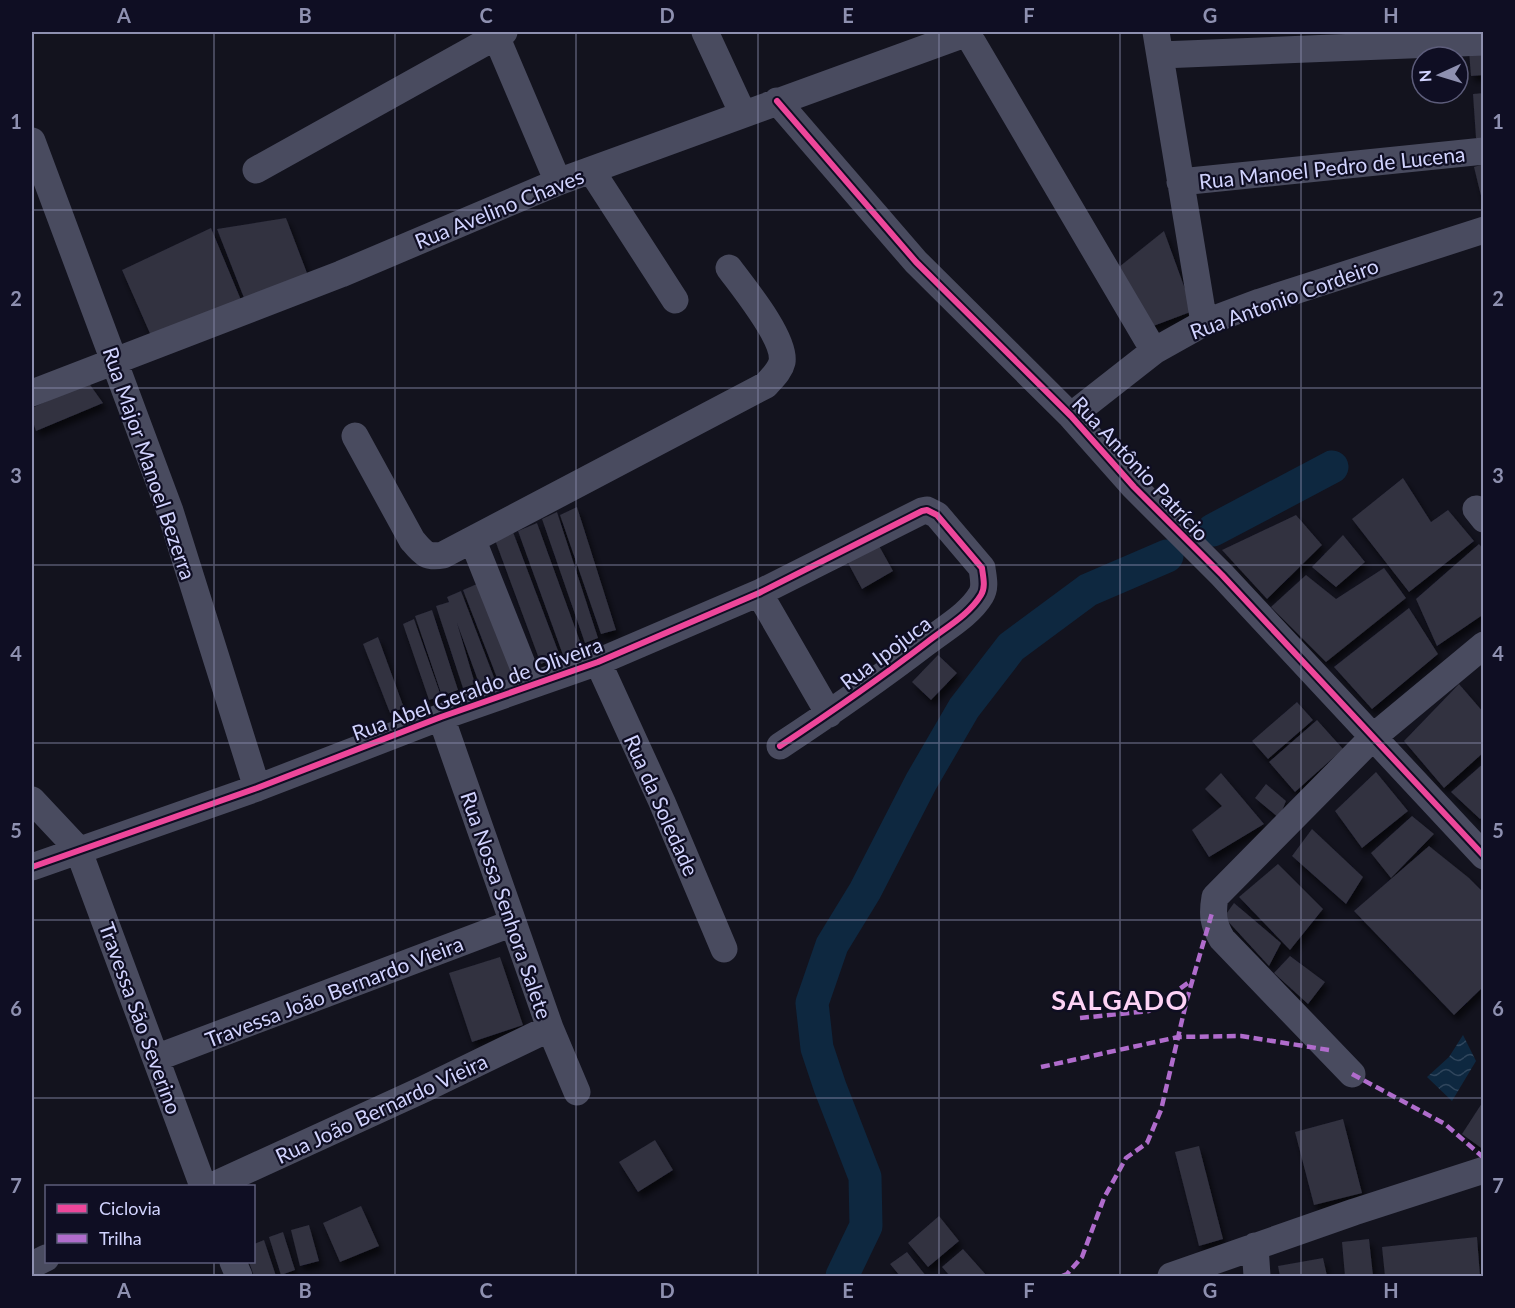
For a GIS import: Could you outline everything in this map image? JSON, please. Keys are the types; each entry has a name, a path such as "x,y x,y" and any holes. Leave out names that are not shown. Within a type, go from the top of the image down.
{"street":[{"path":"705,32 743,114"},
{"path":"969,32 1154,351"},
{"name":"Rua Avelino Chaves","path":"32,393 341,274 558,182 969,32"},
{"path":"256,170 500,34 558,182"},
{"path":"1204,323 1159,43 1484,42"},
{"name":"Rua Antônio Patrício","path":"777,101 916,262 1071,416 1134,487 1222,575 1484,856"},
{"name":"Rua Major Manoel Bezerra","path":"32,141 170,511 256,788"},
{"name":"Rua Manoel Pedro de Lucena","path":"1180,182 1484,151"},
{"path":"591,170 675,300"},
{"name":"Rua Antonio Cordeiro","path":"1071,416 1154,351 1204,323 1260,302 1484,230"},
{"path":"355,436 412,540 422,552 432,556 443,555 765,385 776,374 782,364 783,351 777,337 729,268"},
{"name":"Rua Ipojuca","path":"780,746 829,714 972,608 983,592 984,579 981,568 937,515 927,510 922,511"},
{"name":"Rua Abel Geraldo de Oliveira","path":"32,867 256,788 530,684 598,662 759,593 922,511"},
{"path":"473,541 530,684"},
{"path":"759,593 829,714"},
{"path":"1352,1074 1222,939 1214,926 1212,913 1215,897 1372,738 1484,645"},
{"name":"Rua da Soledade","path":"598,662 662,802 724,949"},
{"name":"Rua Nossa Senhora Salete","path":"441,717 550,1028 577,1092"},
{"path":"32,800 78,849"},
{"name":"Travessa São Severino","path":"78,849 203,1185"},
{"name":"Travessa João Bernardo Vieira","path":"156,1058 513,923"},
{"name":"Rua João Bernardo Vieira","path":"214,1185 550,1028"},
{"path":"1171,1276 1484,1170"},
{"path":"1255,1246 1257,1276"}],"water":[{"path":"1463,1035 1476,1061 1452,1101 1427,1077 1449,1057"}],"building":[{"path":"1484,50 1484,75 1471,76 1470,51"},
{"path":"1484,93 1484,138 1476,138 1473,94"},
{"path":"1484,164 1484,204 1483,204 1474,167"},
{"path":"286,218 307,273 246,303 217,229"},
{"path":"211,228 241,300 152,338 122,270"},
{"path":"1164,231 1193,311 1148,328 1114,271"},
{"path":"88,382 103,403 36,431 32,419 32,408"},
{"path":"1403,478 1431,522 1448,510 1474,541 1409,592 1352,519"},
{"path":"577,507 616,630 601,634 560,515"},
{"path":"557,512 598,638 585,643 542,519"},
{"path":"1296,515 1322,545 1267,599 1222,550"},
{"path":"537,523 582,647 563,655 518,531"},
{"path":"513,532 560,656 541,664 495,540"},
{"path":"1343,535 1365,562 1336,587 1312,567"},
{"path":"878,544 893,571 862,589 847,561"},
{"path":"1479,544 1484,550 1484,614 1437,646 1416,599"},
{"path":"1384,568 1406,598 1326,662 1271,607 1306,575 1336,599"},
{"path":"477,584 514,678 499,683 463,590"},
{"path":"461,591 495,680 480,686 457,623 475,684 463,688 436,606 449,602 447,597"},
{"path":"1409,608 1438,654 1372,709 1334,667"},
{"path":"432,610 458,690 442,696 415,616"},
{"path":"414,619 441,696 429,700 403,624"},
{"path":"378,637 404,708 390,713 363,644"},
{"path":"938,655 957,673 931,700 912,682"},
{"path":"1459,684 1484,713 1484,752 1444,788 1404,741"},
{"path":"1297,702 1313,720 1268,759 1252,741"},
{"path":"1317,720 1343,749 1295,792 1269,762"},
{"path":"1484,763 1484,816 1480,819 1451,792"},
{"path":"1376,772 1408,811 1362,848 1335,811"},
{"path":"1221,773 1264,824 1209,857 1192,830 1222,806 1205,789"},
{"path":"1266,784 1286,801 1279,818 1255,798"},
{"path":"1412,816 1434,834 1391,878 1371,853"},
{"path":"1312,829 1363,877 1346,904 1292,856"},
{"path":"1429,846 1484,893 1484,986 1454,1015 1354,911"},
{"path":"1278,864 1323,909 1290,950 1239,897"},
{"path":"1234,903 1281,943 1269,966 1224,917"},
{"path":"1290,956 1325,982 1308,1004 1274,973"},
{"path":"500,957 523,1025 472,1042 449,973"},
{"path":"1484,1100 1484,1150 1462,1134"},
{"path":"1343,1119 1362,1193 1314,1205 1295,1132"},
{"path":"655,1140 673,1170 638,1192 619,1162"},
{"path":"1199,1146 1223,1239 1199,1246 1175,1152"},
{"path":"361,1206 379,1246 340,1262 323,1223"},
{"path":"939,1216 959,1241 928,1267 908,1243"},
{"path":"309,1225 319,1261 300,1266 291,1230"},
{"path":"283,1232 295,1270 281,1275 269,1237"},
{"path":"1477,1237 1480,1276 1385,1276 1382,1247"},
{"path":"1369,1239 1373,1276 1345,1276 1342,1242"},
{"path":"264,1240 276,1276 254,1276 249,1263 255,1263 255,1244"},
{"path":"963,1249 987,1276 950,1276 942,1267"},
{"path":"907,1252 926,1276 900,1276 890,1264"},
{"path":"1323,1258 1327,1276 1280,1276 1278,1266"}],"waterway":[{"path":"1213,530 1332,467"},
{"path":"842,1276 866,1226 865,1177 817,1048 812,1003 832,945 865,891 921,782 964,708 1011,647 1088,590 1167,556"}],"marked path":[{"path":"1062,1276 1067,1274 1082,1257 1104,1198 1126,1158 1147,1143 1161,1110 1187,999 1212,913"},
{"path":"1080,1018 1149,1011 1192,980"},
{"path":"1041,1067 1178,1037 1241,1036 1329,1050"},
{"path":"1352,1074 1445,1124 1484,1158"}],"cycle path":[{"path":"777,101 916,262 1071,416 1134,487 1222,575 1484,856"},
{"path":"32,867 257,788 441,717 598,662 759,593 922,511 927,510 937,515 982,568 984,585 981,595 956,621 872,683 780,746"}],"district":[{"name":"SALGADO","path":"1120,999"}]}
